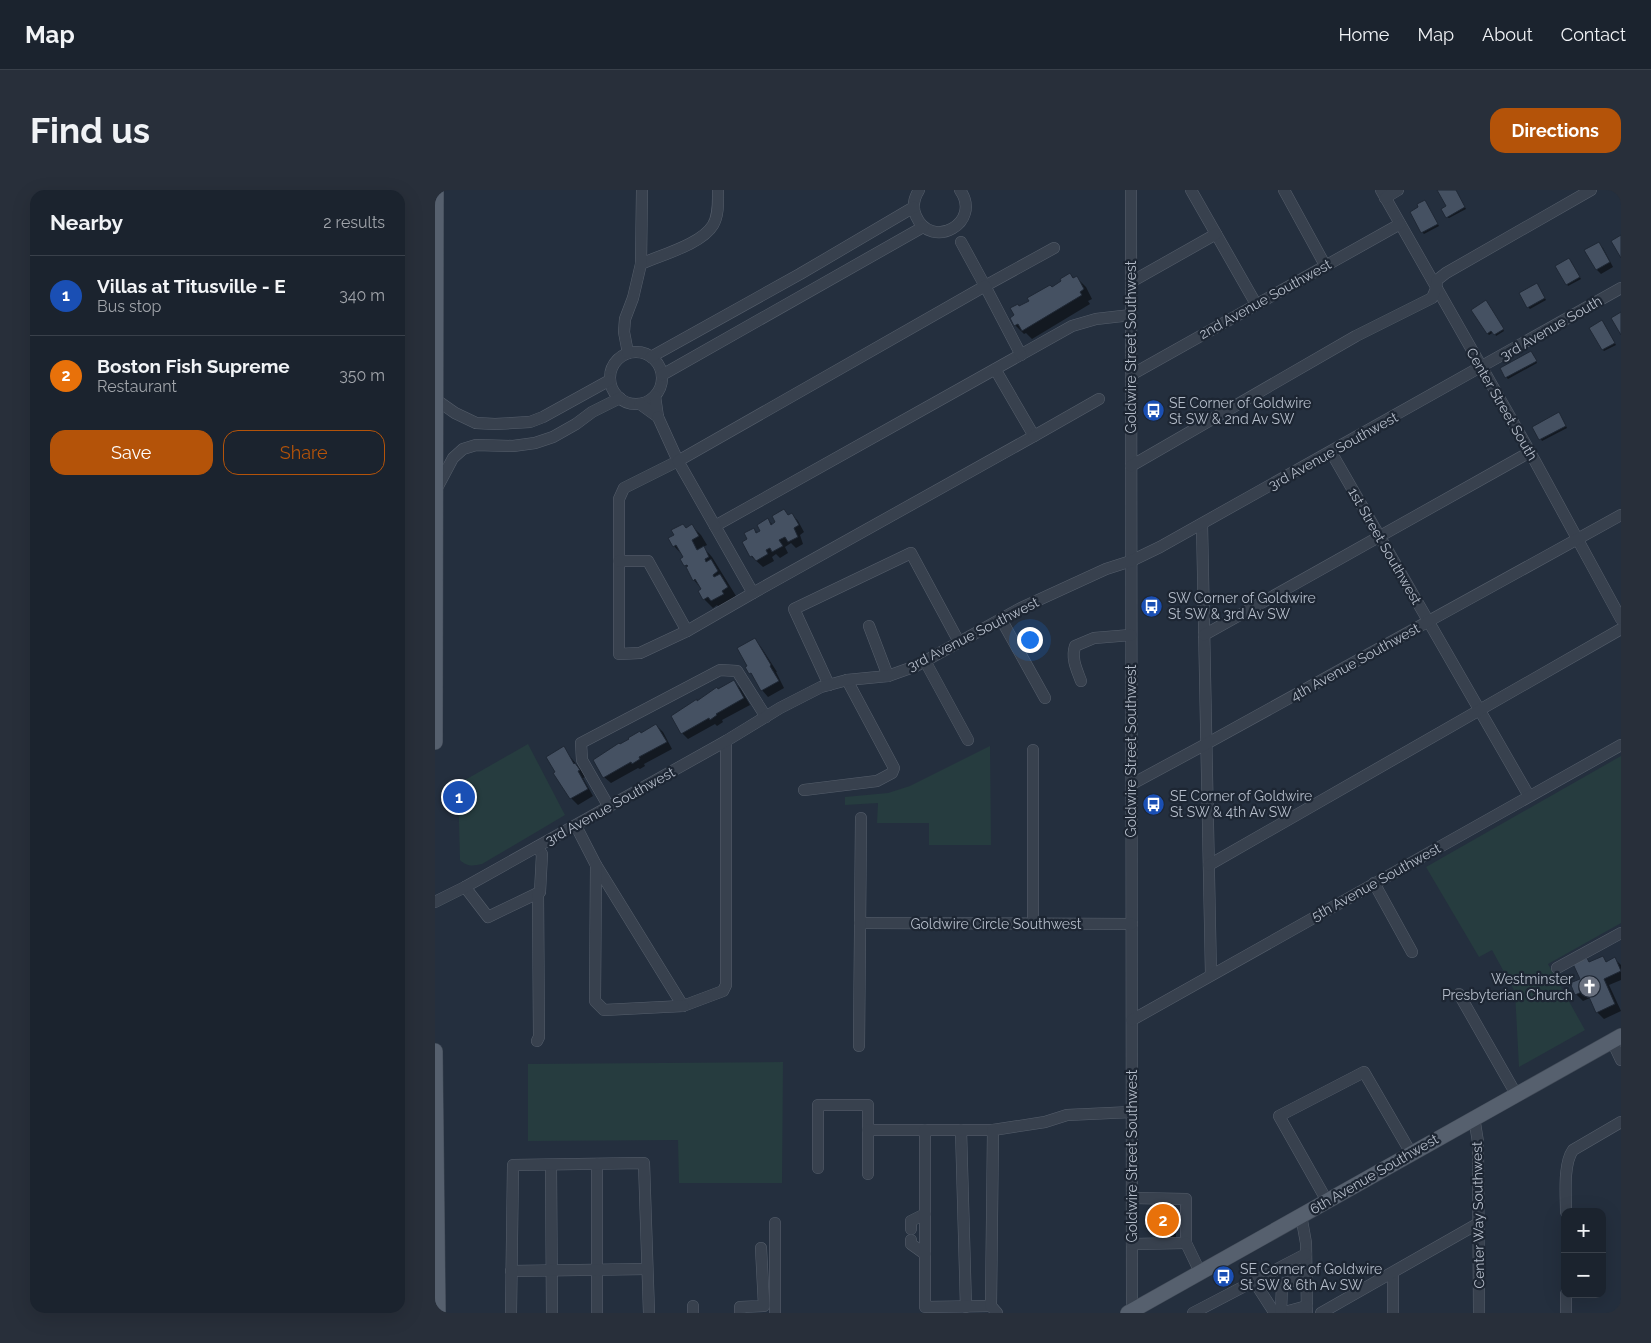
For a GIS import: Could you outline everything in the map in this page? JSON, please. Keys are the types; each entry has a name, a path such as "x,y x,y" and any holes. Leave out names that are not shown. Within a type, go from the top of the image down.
{"main road":[{"path":"435,742 436,190"},
{"name":"6th Avenue Southwest","path":"1131,1312 1617,1038"},
{"path":"435,1051 438,1313"}],"street":[{"path":"628,353 624,332 625,319 633,298 641,264 642,190"},
{"path":"641,264 702,237 714,225 718,210 718,190"},
{"path":"919,190 914,207 917,220 923,227 931,231 940,232 957,226 965,212 966,203 960,190"},
{"name":"Goldwire Street Southwest","path":"1131,190 1131,1312"},
{"path":"1191,190 1256,304"},
{"path":"1284,190 1325,265"},
{"path":"1383,194 1399,190"},
{"path":"1131,466 1356,336 1432,298 1437,280 1446,273 1591,190"},
{"name":"Center Street South","path":"1383,194 1530,452 1621,619"},
{"path":"651,357 800,274 914,207"},
{"path":"959,223 961,242 1021,354"},
{"name":"2nd Avenue Southwest","path":"1131,375 1400,224"},
{"path":"662,376 923,227"},
{"path":"946,231 955,240 961,242"},
{"path":"1131,282 1216,234"},
{"path":"1054,248 679,461 624,488 619,499 619,654 640,653 687,631 1099,399"},
{"name":"3rd Avenue South","path":"1481,368 1621,288"},
{"path":"715,526 1072,326 1096,319 1131,315"},
{"path":"628,353 645,353 651,357 659,364 662,376 660,389 655,396 640,404 631,404 620,398 611,388 609,380 610,371 614,363 628,353"},
{"name":"3rd Avenue Southwest","path":"435,902 465,888 537,848 726,741 779,708 821,687 847,680 888,676 925,660 1021,608 1161,547 1481,368"},
{"path":"995,369 1034,436"},
{"path":"435,399 455,413 476,423 529,422 543,417 609,380"},
{"path":"655,396 658,417 679,461 753,593"},
{"path":"435,492 453,458 463,449 476,445 513,446 535,443 553,437 592,412 620,398"},
{"path":"640,404 658,417"},
{"name":"1st Street Southwest","path":"1331,452 1529,796"},
{"path":"1204,635 1530,452"},
{"name":"4th Avenue Southwest","path":"1132,784 1621,515"},
{"path":"1202,524 1211,975"},
{"path":"829,685 794,609 911,553 959,642"},
{"path":"619,561 647,561 687,631"},
{"path":"1001,619 1045,698"},
{"path":"869,626 888,676"},
{"path":"1209,865 1621,630"},
{"path":"1081,681 1073,660 1075,646 1094,638 1131,635"},
{"path":"925,660 968,740"},
{"path":"609,806 582,760 581,743 721,670 737,671 765,717"},
{"path":"804,790 877,781 892,773 894,768 847,680"},
{"path":"596,865 595,1001 604,1010 683,1006 723,991 726,985 726,741"},
{"name":"5th Avenue Southwest","path":"1132,1020 1621,745"},
{"path":"1033,750 1033,924"},
{"path":"859,1046 861,818"},
{"path":"576,826 596,865 683,1006"},
{"path":"537,848 542,854 540,892 538,893 540,1012 539,1038 537,1041"},
{"path":"1374,883 1412,952"},
{"path":"465,888 488,917 538,893"},
{"name":"Goldwire Circle Southwest","path":"860,922 1132,924"},
{"path":"1557,968 1621,933"},
{"path":"1459,994 1516,1094"},
{"path":"1617,1038 1621,1060"},
{"path":"1327,1201 1279,1116 1364,1072 1411,1153"},
{"path":"818,1168 817,1105 868,1105 868,1174"},
{"path":"868,1130 993,1130 1045,1122 1067,1115 1132,1112"},
{"name":"Center Way Southwest","path":"1474,1117 1478,1142 1479,1313"},
{"path":"1566,1208 1569,1155 1573,1150 1621,1122"},
{"path":"925,1130 925,1307 994,1309 993,1130"},
{"path":"961,1130 966,1307"},
{"path":"511,1313 513,1165 644,1163 649,1313"},
{"path":"551,1164 552,1313"},
{"path":"597,1164 597,1313"},
{"path":"1132,1198 1186,1199 1185,1243 1200,1272"},
{"path":"925,1214 911,1221 911,1244 925,1254"},
{"path":"1254,1281 1272,1309 1281,1313 1307,1309 1306,1243 1301,1215"},
{"path":"775,1223 775,1313"},
{"path":"1321,1313 1479,1223"},
{"path":"1132,1244 1185,1243"},
{"path":"740,1313 740,1307 764,1306 761,1248"},
{"path":"1193,1313 1306,1254"},
{"path":"511,1271 647,1269"},
{"path":"1275,1270 1282,1284 1281,1313"},
{"path":"1393,1273 1393,1313"},
{"path":"1282,1284 1306,1276"},
{"path":"1566,1298 1566,1313"}],"green space":[{"path":"528,744 565,815 482,864 465,864 460,860 458,784"},
{"path":"990,746 991,845 929,845 929,823 877,823 878,803 845,805 845,797 888,793 910,786"},
{"path":"1621,756 1621,923 1548,964 1585,1030 1519,1067 1515,992 1492,950 1479,957 1426,867"},
{"path":"783,1062 782,1183 679,1183 678,1140 528,1141 528,1064"}],"building":[{"path":"1437,190 1456,190 1465,207 1446,218 1441,209 1446,206"},
{"path":"1425,200 1438,224 1421,233 1410,212 1418,207 1417,204"},
{"path":"1621,235 1621,258 1611,241"},
{"path":"1599,242 1610,262 1596,270 1584,250"},
{"path":"1569,258 1580,277 1566,285 1555,266"},
{"path":"1070,273 1073,278 1077,276 1084,289 1080,292 1082,295 1022,331 1018,324 1014,326 1010,318 1014,315 1010,308 1029,301 1027,298 1050,285 1052,287"},
{"path":"1537,283 1545,298 1527,308 1519,293"},
{"path":"1486,300 1504,329 1494,335 1491,331 1487,334 1471,310"},
{"path":"1621,312 1621,335 1611,318"},
{"path":"1602,320 1615,343 1602,350 1589,328"},
{"path":"1531,351 1537,361 1505,378 1500,368"},
{"path":"1559,412 1566,426 1539,440 1532,427"},
{"path":"784,509 788,515 792,513 799,525 794,528 798,537 788,542 785,537 779,540 783,546 772,552 770,548 766,550 768,554 756,561 752,556 750,557 742,542 747,539 744,533 754,528 756,533 760,531 757,525 768,518 771,525 775,522 772,516"},
{"path":"683,524 686,528 692,524 699,536 692,540 697,550 704,546 709,557 705,559 706,562 711,559 718,571 713,575 714,577 720,574 728,587 722,591 724,594 711,601 708,597 703,600 698,591 701,589 695,579 693,581 686,567 688,566 684,566 680,559 683,557 676,545 673,547 668,538 674,535 671,530"},
{"path":"755,638 779,681 761,691 751,673 749,674 745,667 747,666 737,648"},
{"path":"734,680 744,698 716,714 710,720 709,718 681,734 671,716 717,687 718,689"},
{"path":"656,724 667,742 639,757 640,759 632,764 631,762 603,778 593,760 640,731 641,733"},
{"path":"564,746 574,764 580,770 578,771 588,789 570,799 553,773 555,772 546,757"},
{"name":"Westminster Presbyterian Church","path":"1603,956 1606,962 1615,957 1621,971 1604,979 1615,1004 1596,1013 1586,990 1575,995 1570,983 1580,979 1573,964 1587,958 1589,962"},
{"path":"1153,1207 1173,1207 1172,1234 1153,1235"}],"place":[{"name":"SE Corner of Goldwire St SW & 2nd Av SW","path":"1153,411"},
{"name":"SW Corner of Goldwire St SW & 3rd Av SW","path":"1152,606"},
{"name":"Villas at Titusville - E","path":"459,797"},
{"name":"SE Corner of Goldwire St SW & 4th Av SW","path":"1154,804"},
{"name":"Westminster Presbyterian Church","path":"1589,987"},
{"name":"Boston Fish Supreme","path":"1163,1220"},
{"name":"SE Corner of Goldwire St SW & 6th Av SW","path":"1224,1277"}]}
